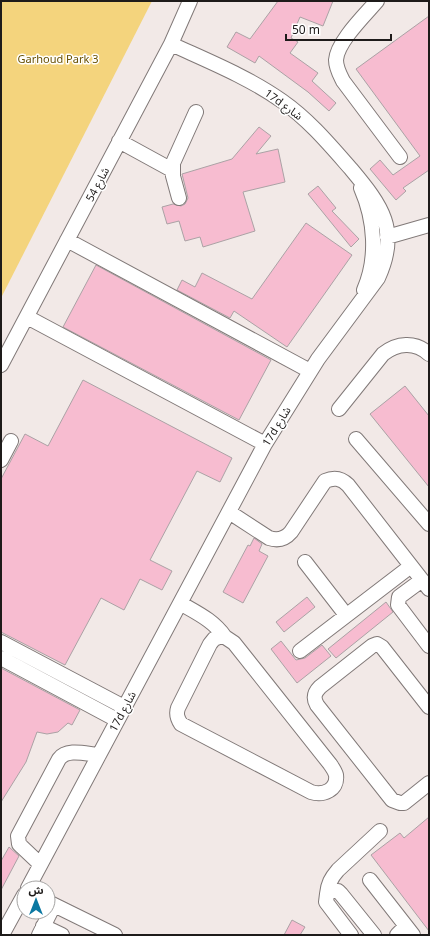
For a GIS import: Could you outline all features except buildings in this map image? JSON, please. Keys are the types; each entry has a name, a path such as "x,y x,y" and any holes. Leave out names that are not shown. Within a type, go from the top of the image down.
{"street":[{"name":"شارع 54","path":"1,365 171,44 190,1"},
{"path":"377,1 344,40 338,50 336,60 338,71 343,81 400,157"},
{"name":"17d شارع","path":"32,880 265,444 310,371 378,278 384,265 387,252 388,238 385,221 379,205 370,191 329,142 282,101 255,84 171,44"},
{"path":"179,198 172,170 175,157 196,112"},
{"path":"119,141 172,170"},
{"path":"348,166 358,182 365,199 373,234 373,252 370,270 358,304"},
{"path":"388,238 429,225"},
{"path":"67,240 310,371"},
{"path":"27,317 265,444"},
{"path":"340,409 383,354 390,349 399,345 409,345 418,347 429,354"},
{"path":"356,440 429,524"},
{"path":"1,460 10,441"},
{"path":"229,512 269,538 274,540 284,538 291,532 325,481 331,478 338,478 344,481 426,584 399,597 398,605 429,646"},
{"path":"305,562 346,616"},
{"path":"300,651 411,566"},
{"path":"180,603 210,620 225,637 234,643 330,764 336,775 336,781 329,791 323,794 311,792 181,724 176,713 206,651 214,639 225,637"},
{"path":"1,642 124,707"},
{"path":"429,707 382,647 377,644 372,646 320,687 314,695 317,705 392,800 404,803 429,784"},
{"path":"1,658 118,720"},
{"path":"40,864 19,844 18,836 59,759 66,753 71,752 99,755"},
{"path":"351,935 328,905 325,898 328,885 335,874 380,831"},
{"path":"370,880 405,932"},
{"path":"327,894 334,890 338,891 374,935"},
{"path":"56,906 115,935"},
{"path":"2,935 16,910"},
{"path":"45,920 41,930 62,935"}],"green space":[{"name":"Garhoud Park 3","path":"1,1 152,1 1,298"}]}
